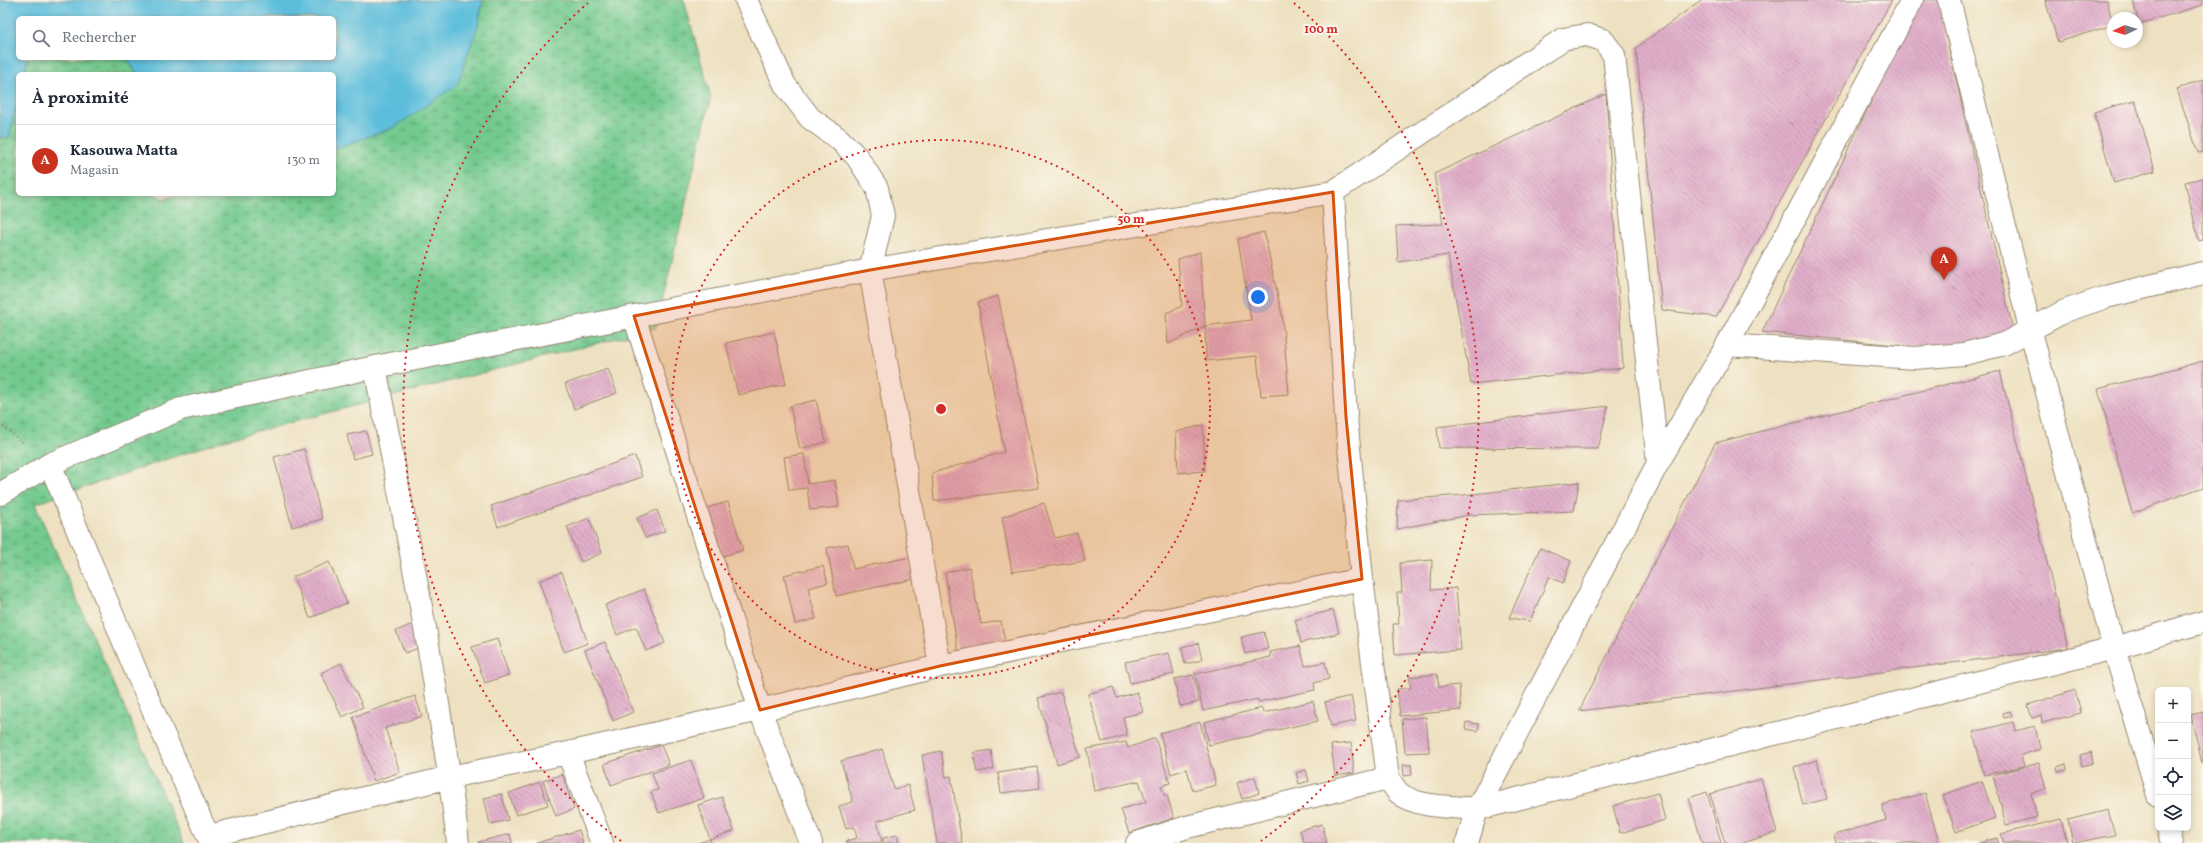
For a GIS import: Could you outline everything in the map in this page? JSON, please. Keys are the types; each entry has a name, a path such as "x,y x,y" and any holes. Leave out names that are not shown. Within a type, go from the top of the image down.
{"street":[{"path":"746,0 785,85 810,118 839,139 857,157 877,188 883,216 870,270 940,666"},
{"path":"1467,843 1477,809 1658,463 1727,345 1912,0"},
{"path":"1949,0 2030,328 2114,648 2155,785"},
{"path":"0,494 50,464 181,409 375,367 870,270 1333,192 1562,40 1587,35 1603,40 1614,55 1658,463"},
{"path":"1333,192 1346,417 1362,579 1388,778 1398,792 1408,799 1420,803 1477,809 2114,648 2203,622"},
{"path":"1727,345 1915,358 1964,354 2004,344 2030,328 2065,311 2106,297 2203,273"},
{"path":"634,316 760,710 811,843"},
{"path":"375,367 419,598 450,777 458,843"},
{"path":"50,464 138,676 210,840 450,777 568,753 760,710 940,666 1362,579"},
{"path":"568,753 602,843"},
{"path":"1137,843 1187,827 1388,778"},
{"path":"2169,831 2172,843"}],"highlighted area":[{"path":"1333,192 1346,417 1362,579 940,666 760,710 634,316 870,270"}],"green space":[{"path":"483,0 684,0 711,97 656,328 227,439 35,504 184,843 0,843 0,137 9,137 16,108 16,196 158,196 163,199 176,196 336,196 336,142 478,26"},
{"path":"28,60 128,60 136,72 24,72"}],"water":[{"path":"0,0 483,0 478,26 457,85 393,128 336,148 336,72 136,72 128,60 336,60 336,16 76,16 69,14 64,16 16,16 16,60 28,60 24,72 16,72 16,108 9,138 0,137"}],"building":[{"path":"1701,0 1892,0 1716,317 1662,310 1636,48"},
{"path":"1919,0 1938,0 2014,335 1948,350 1762,332"},
{"path":"2045,0 2107,0 2110,12 2107,12 2107,27 2058,42"},
{"path":"2133,0 2203,0 2203,5 2143,23 2143,12 2136,12"},
{"path":"2203,80 2203,152 2198,153 2177,89"},
{"path":"1606,94 1623,368 1471,384 1448,255 1398,262 1396,226 1443,224 1434,174"},
{"path":"2135,100 2155,171 2114,183 2094,112"},
{"path":"2203,178 2203,240 2199,241 2185,182"},
{"path":"1264,232 1282,315 1289,394 1261,396 1257,356 1206,361 1205,326 1251,320 1238,239"},
{"path":"1200,252 1205,326 1168,344 1166,313 1182,306 1178,259"},
{"path":"998,296 1039,488 934,501 932,473 1004,452 978,302"},
{"path":"774,332 786,384 738,395 726,343"},
{"path":"2203,361 2203,487 2132,513 2098,389"},
{"path":"608,369 617,393 574,409 565,384"},
{"path":"2000,371 2068,648 1579,711 1715,443"},
{"path":"816,400 826,442 800,449 790,406"},
{"path":"1608,406 1598,449 1439,448 1437,427"},
{"path":"1203,425 1205,471 1178,473 1176,432"},
{"path":"366,431 372,454 353,459 347,435"},
{"path":"304,449 322,519 292,527 274,457"},
{"path":"804,454 808,484 835,480 839,507 810,510 807,488 789,490 784,457"},
{"path":"635,456 642,477 498,527 491,506"},
{"path":"1579,482 1574,511 1469,515 1397,529 1398,500 1464,495"},
{"path":"728,502 743,550 723,556 707,508"},
{"path":"1044,503 1055,538 1077,533 1085,561 1012,572 1002,517"},
{"path":"657,510 665,531 645,538 637,518"},
{"path":"589,518 602,553 581,562 567,527"},
{"path":"848,544 853,569 910,557 914,579 836,596 827,548"},
{"path":"1540,548 1571,561 1563,583 1549,577 1530,621 1509,618"},
{"path":"1432,560 1431,590 1456,588 1461,650 1395,655 1393,624 1399,624 1397,592 1402,592 1400,563"},
{"path":"329,562 347,603 310,618 293,577"},
{"path":"823,566 828,583 808,588 816,619 795,624 784,575"},
{"path":"969,567 981,624 1001,621 1005,643 959,655 945,573"},
{"path":"562,572 588,643 564,652 539,581"},
{"path":"644,589 665,643 646,651 636,627 617,635 605,605"},
{"path":"1333,610 1339,633 1301,643 1295,620"},
{"path":"415,623 424,646 405,653 396,631"},
{"path":"1264,632 1268,649 1245,654 1241,637"},
{"path":"497,639 509,675 485,683 472,647"},
{"path":"605,642 633,712 613,721 585,650"},
{"path":"1198,643 1202,660 1185,664 1182,647"},
{"path":"1300,646 1305,666 1325,662 1329,679 1314,683 1315,690 1258,702 1258,699 1203,711 1195,674 1271,657 1270,652"},
{"path":"1169,653 1174,674 1130,683 1125,662"},
{"path":"341,663 363,707 342,717 321,673"},
{"path":"1437,674 1439,687 1459,685 1461,710 1400,716 1397,689 1411,688 1409,677"},
{"path":"1193,675 1199,702 1180,706 1174,679"},
{"path":"1113,687 1117,698 1137,692 1143,712 1123,717 1127,735 1102,742 1088,694"},
{"path":"2075,690 2081,713 2042,723 2041,715 2032,718 2028,705"},
{"path":"1061,692 1080,757 1057,764 1038,698"},
{"path":"415,696 422,716 385,728 400,772 374,781 353,717"},
{"path":"1351,696 1356,721 1331,726 1325,702"},
{"path":"1313,701 1318,721 1209,745 1204,722 1262,708 1263,713"},
{"path":"2010,711 2012,716 2004,718 2003,713"},
{"path":"2203,712 2203,763 2202,763 2191,715"},
{"path":"1426,717 1429,752 1405,753 1402,719"},
{"path":"1200,722 1216,785 1193,791 1187,769 1171,774 1160,733"},
{"path":"1466,722 1479,724 1478,731 1465,729"},
{"path":"2013,722 2015,731 2035,726 2040,749 2021,755 2024,766 1984,775 1973,732"},
{"path":"1155,738 1170,783 1161,786 1165,796 1167,795 1174,818 1129,833 1121,809 1146,802 1139,781 1094,791 1087,749 1126,742 1128,748"},
{"path":"1351,743 1354,773 1335,776 1331,745"},
{"path":"661,745 669,765 611,785 604,764"},
{"path":"882,749 894,789 908,785 915,810 877,821 882,842 847,843 846,841 857,838 854,827 846,829 839,806 853,802 841,761"},
{"path":"991,750 994,769 977,772 973,753"},
{"path":"941,751 946,777 951,776 962,843 937,843 922,755"},
{"path":"2091,752 2093,763 2082,766 2080,755"},
{"path":"691,760 704,798 659,813 651,792 658,790 652,773"},
{"path":"1817,760 1827,799 1803,805 1794,767"},
{"path":"2039,763 2046,789 2031,793 2037,817 2006,825 1993,775"},
{"path":"2066,764 2067,770 2058,772 2057,767"},
{"path":"1403,765 1411,765 1412,775 1404,776"},
{"path":"1037,767 1040,788 1001,793 998,773"},
{"path":"1306,770 1309,781 1299,784 1296,773"},
{"path":"562,774 574,809 556,816 543,781"},
{"path":"1255,777 1259,793 1242,799 1237,783"},
{"path":"1761,779 1777,832 1743,843 1725,843 1710,794"},
{"path":"1982,781 1995,818 1956,832 1943,795"},
{"path":"540,782 548,805 516,815 509,793"},
{"path":"1707,792 1721,843 1702,843 1689,798"},
{"path":"1658,793 1665,820 1620,833 1613,806"},
{"path":"1925,793 1939,843 1836,843 1834,835 1886,820 1882,805"},
{"path":"502,794 508,820 490,824 484,798"},
{"path":"722,797 734,831 710,839 698,805"},
{"path":"2108,810 2115,835 2073,843 2068,820"},
{"path":"2061,819 2067,843 2004,843 2001,834"},
{"path":"1322,824 1327,843 1304,843 1300,830"},
{"path":"579,830 583,843 537,843"},
{"path":"510,834 512,843 478,843 478,842"},
{"path":"897,835 899,843 884,843 883,838"},
{"path":"1997,838 1998,843 1979,843"},
{"path":"710,839 711,843 698,843"}],"place":[{"name":"Kasouwa Matta","path":"1944,280"}]}
